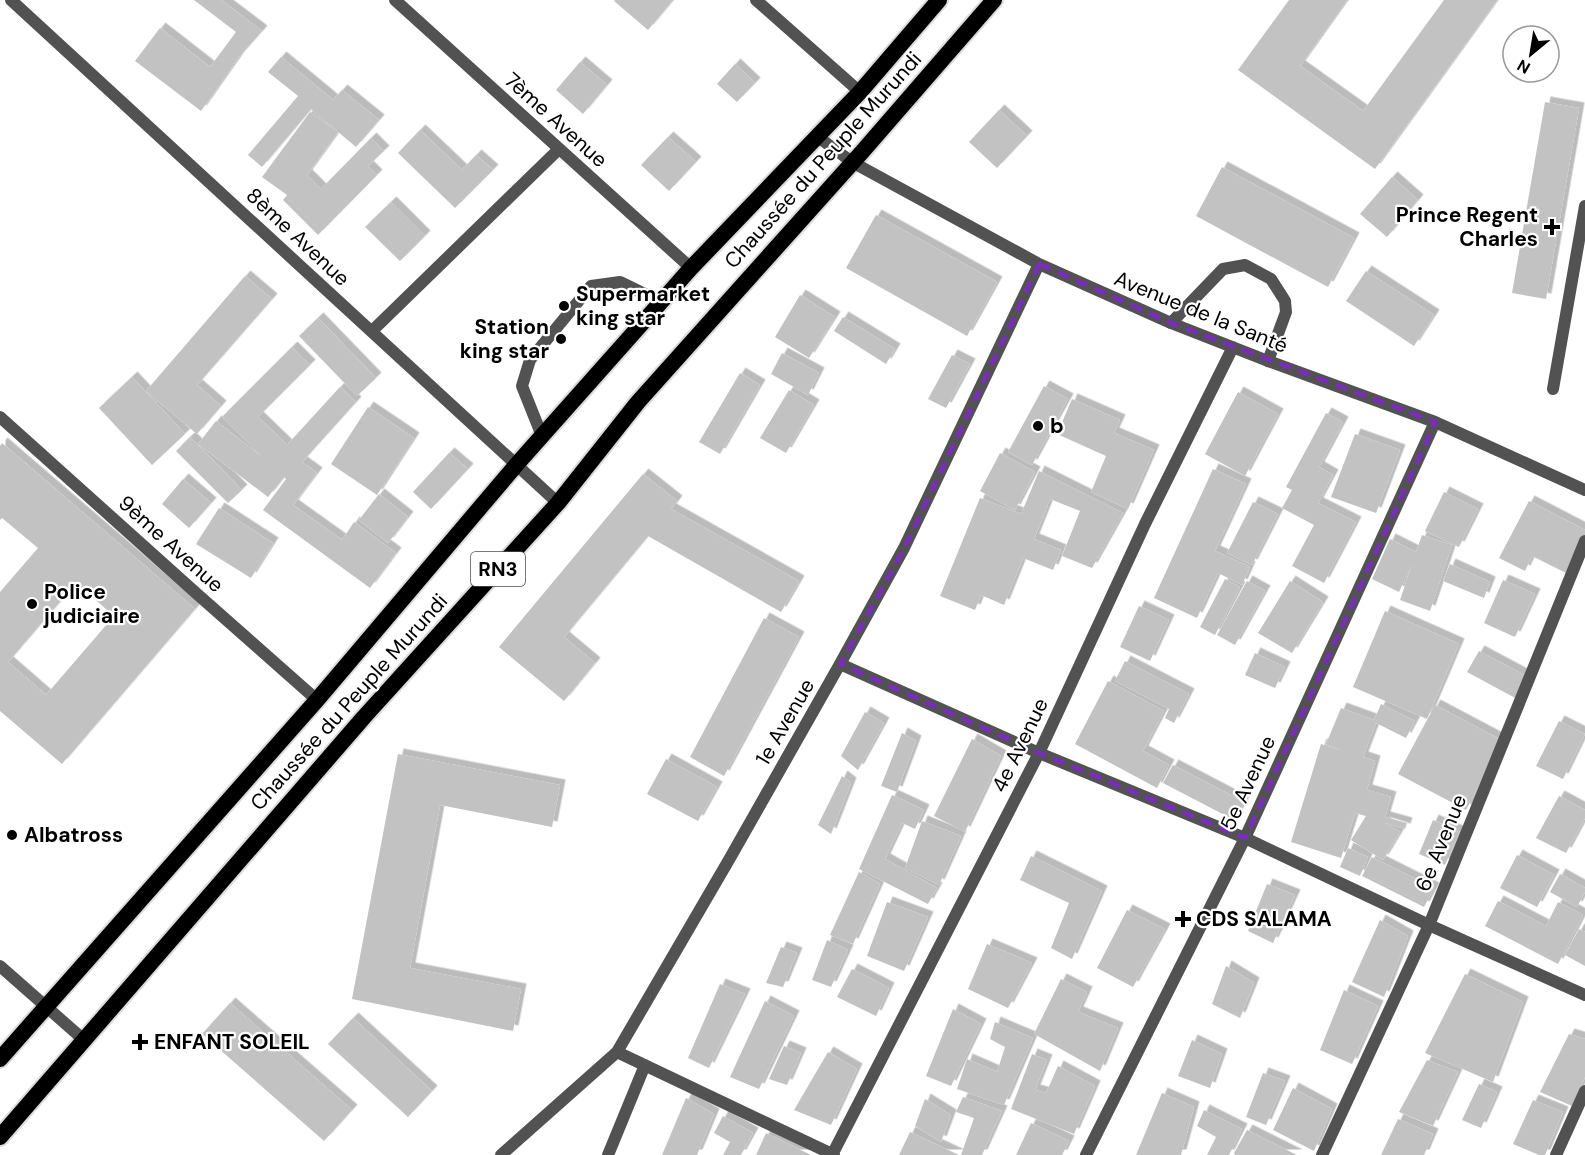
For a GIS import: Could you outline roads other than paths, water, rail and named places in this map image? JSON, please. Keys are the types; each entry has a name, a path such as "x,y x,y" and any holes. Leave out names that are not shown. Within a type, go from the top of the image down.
{"highway":[{"name":"Chaussée du Peuple Murundi","path":"0,1059 317,700 517,464 660,302 860,92 939,0"},
{"name":"Chaussée du Peuple Murundi","path":"0,1137 364,717 558,502 638,402 994,0"}],"street":[{"name":"8ème Avenue","path":"11,0 558,502"},
{"name":"7ème Avenue","path":"394,0 691,268"},
{"path":"756,0 860,92"},
{"name":"Avenue de la Santé","path":"818,137 852,162 1038,264 1170,323 1435,422 1585,490"},
{"path":"372,331 559,149"},
{"path":"1553,389 1585,206"},
{"name":"1e Avenue","path":"501,1155 617,1052 730,858 904,548 1038,264"},
{"path":"1170,323 1222,269 1245,265 1271,279 1285,301 1286,312 1268,361"},
{"path":"542,436 522,386 530,360 591,286 620,282 660,302"},
{"name":"4e Avenue","path":"833,1155 1039,753 1145,524 1233,347"},
{"name":"9ème Avenue","path":"0,417 317,700"},
{"name":"5e Avenue","path":"1086,1155 1245,838 1435,422"},
{"name":"6e Avenue","path":"1322,1155 1429,925 1585,541"},
{"path":"840,664 1039,753 1245,838 1429,925 1585,995"},
{"path":"0,966 84,1040"},
{"path":"617,1052 833,1155"},
{"path":"608,1155 645,1065"},
{"path":"1556,1155 1585,1091"}],"place":[{"name":"Prince Regent Charles","path":"1552,227"},
{"name":"Supermarket king star","path":"564,306"},
{"name":"Station king star","path":"561,339"},
{"name":"b","path":"1038,426"},
{"name":"Police judiciaire","path":"32,604"},
{"name":"Albatross","path":"12,835"},
{"name":"CDS SALAMA","path":"1183,919"},
{"name":"ENFANT SOLEIL","path":"140,1042"}]}
